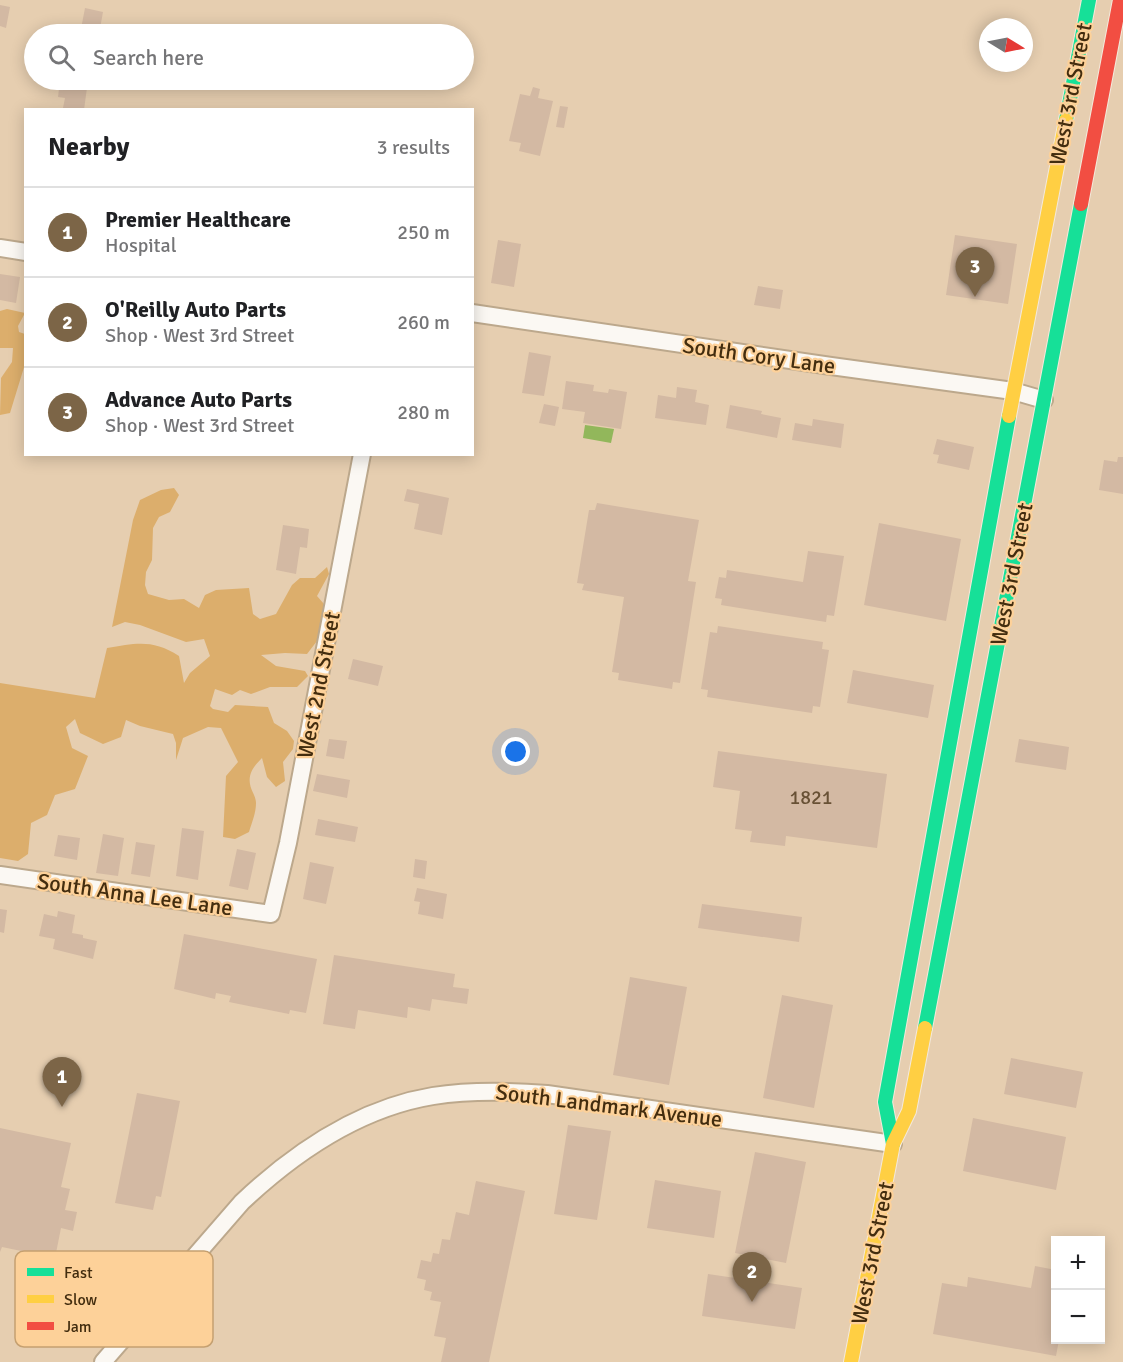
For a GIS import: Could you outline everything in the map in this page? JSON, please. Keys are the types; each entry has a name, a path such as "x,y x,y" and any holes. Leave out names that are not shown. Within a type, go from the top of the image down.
{"main road":[{"name":"West 3rd Street","path":"892,1144 885,1102 1013,390 1089,0"},
{"path":"1113,35 1115,0"},
{"name":"West 3rd Street","path":"851,1362 892,1144 909,1111 1120,0"}],"street":[{"path":"0,248 24,252"},
{"name":"South Cory Lane","path":"474,314 1013,390 1044,400"},
{"name":"West 2nd Street","path":"271,914 283,865 362,456"},
{"name":"South Anna Lee Lane","path":"0,875 271,914"},
{"name":"South Landmark Avenue","path":"199,1251 242,1202 265,1181 319,1142 346,1127 387,1110 430,1096 492,1091 547,1094 892,1144"},
{"name":"South Landmark Avenue","path":"103,1362 116,1347"}],"shaded area":[{"path":"7,309 24,313 18,326 19,332 24,334 24,367 10,413 0,415 1,378 12,362 13,348 0,348 0,311"},
{"path":"585,425 614,429 611,443 583,438"},
{"path":"174,488 179,495 170,512 159,517 153,528 152,560 146,572 145,585 148,594 169,600 184,599 199,608 205,595 216,590 249,588 253,614 260,619 276,614 292,585 300,578 315,578 327,567 329,574 317,596 324,604 317,641 307,654 261,655 276,666 305,671 308,676 297,687 270,687 251,694 240,690 232,695 215,689 210,706 213,709 228,712 235,705 268,707 274,723 287,731 294,741 293,749 283,762 285,781 276,787 267,777 262,758 250,776 256,803 249,832 235,839 223,837 226,776 238,762 221,728 208,727 183,738 176,760 176,743 173,734 126,720 121,737 103,744 80,733 75,719 66,727 72,748 88,756 75,789 55,795 47,815 31,823 28,854 18,861 0,858 0,683 95,698 107,648 144,644 170,651 179,656 184,683 190,673 210,656 204,639 186,642 140,625 125,622 112,627 133,520 140,500 161,490"}],"building":[{"path":"0,5 10,7 6,28 0,26"},
{"path":"85,8 103,12 101,24 82,24"},
{"path":"533,87 540,89 538,98 553,101 540,156 519,151 521,143 509,141 520,94 530,96"},
{"path":"59,90 87,90 84,108 63,108 65,98 58,97"},
{"path":"560,106 568,107 564,128 556,127"},
{"path":"955,235 1017,244 1008,304 946,295"},
{"path":"498,240 521,244 514,287 491,283"},
{"path":"0,274 20,277 16,303 0,300"},
{"path":"758,286 783,290 780,309 754,305"},
{"path":"529,352 551,356 544,396 522,393"},
{"path":"566,381 594,385 593,391 608,393 609,389 627,392 621,429 583,423 585,412 562,409"},
{"path":"677,387 697,390 695,402 709,405 706,425 655,418 658,395 676,398"},
{"path":"544,404 559,407 555,426 539,423"},
{"path":"730,405 762,411 761,414 781,418 777,438 726,428"},
{"path":"813,419 844,424 841,448 792,440 795,423 812,426"},
{"path":"937,439 974,447 969,470 937,463 939,455 933,454"},
{"path":"1118,457 1123,457 1123,494 1099,490 1104,460 1117,462"},
{"path":"407,489 449,498 442,535 414,529 419,504 404,501"},
{"path":"597,503 699,520 688,581 696,582 680,683 673,682 672,689 618,680 619,673 612,672 624,597 582,590 584,584 577,583 589,510 595,510"},
{"path":"879,523 961,539 946,621 864,605"},
{"path":"283,525 309,529 307,548 300,547 296,574 276,570"},
{"path":"808,551 844,556 834,616 827,615 826,622 721,605 722,599 715,598 719,577 726,578 727,570 803,582"},
{"path":"718,626 823,642 822,649 829,650 820,707 813,706 812,713 707,697 708,690 701,689 710,632 717,633"},
{"path":"353,659 383,666 378,686 348,679"},
{"path":"853,670 934,685 928,718 847,703"},
{"path":"329,739 347,741 344,759 326,756"},
{"path":"1019,739 1069,747 1066,770 1015,762"},
{"path":"718,751 887,774 877,848 786,836 785,846 750,842 752,831 735,829 740,791 713,787"},
{"path":"317,774 350,780 347,798 313,791"},
{"path":"318,819 358,827 355,842 315,835"},
{"path":"182,828 204,831 198,880 176,876"},
{"path":"103,834 124,838 118,876 96,873"},
{"path":"58,835 80,838 77,860 54,856"},
{"path":"136,842 155,845 150,877 131,874"},
{"path":"237,849 256,853 248,890 229,886"},
{"path":"415,859 427,861 425,879 413,877"},
{"path":"310,862 334,867 326,904 303,899"},
{"path":"417,888 447,894 443,919 418,914 420,902 414,901"},
{"path":"702,904 802,917 799,942 698,928"},
{"path":"0,909 7,910 4,933 0,932"},
{"path":"58,911 75,915 72,933 97,941 93,959 53,949 55,939 39,936 44,914 57,917"},
{"path":"184,934 317,959 306,1013 290,1010 289,1014 229,1002 231,996 216,993 215,999 174,989"},
{"path":"334,955 455,974 453,987 469,989 467,1004 432,999 430,1011 408,1007 407,1018 358,1010 355,1029 323,1024"},
{"path":"630,977 687,987 669,1085 613,1075"},
{"path":"782,995 833,1005 814,1108 763,1098"},
{"path":"1011,1058 1083,1072 1076,1108 1004,1094"},
{"path":"137,1093 180,1101 161,1197 156,1196 153,1210 115,1203"},
{"path":"973,1118 1066,1137 1056,1190 963,1171"},
{"path":"568,1125 611,1131 597,1220 554,1214"},
{"path":"0,1128 71,1143 61,1187 70,1189 65,1210 77,1212 73,1231 61,1228 56,1251 21,1251 2,1247 0,1252"},
{"path":"755,1152 806,1162 786,1263 735,1253"},
{"path":"655,1180 721,1191 714,1238 647,1228"},
{"path":"476,1181 525,1191 489,1362 441,1362 446,1338 434,1336 441,1302 430,1300 432,1292 424,1290 426,1280 417,1278 421,1260 431,1262 433,1253 439,1254 442,1239 450,1240 456,1212 469,1215"},
{"path":"1035,1266 1051,1269 1051,1344 1058,1344 1056,1356 933,1334 942,1283 967,1287 968,1277 1031,1288"},
{"path":"708,1274 802,1288 795,1329 702,1316"}],"traffic: fast":[{"path":"1066,120 1089,0"},
{"path":"925,1028 1081,204"},
{"path":"893,1144 885,1102 1009,416"}],"traffic: slow":[{"path":"1009,416 1066,120"},
{"path":"851,1362 893,1144 909,1111 925,1028"}],"traffic: jam":[{"path":"1081,204 1120,0"}],"place":[{"name":"Advance Auto Parts","path":"975,297"},
{"name":"Premier Healthcare","path":"62,1107"},
{"name":"O'Reilly Auto Parts","path":"752,1302"}]}
